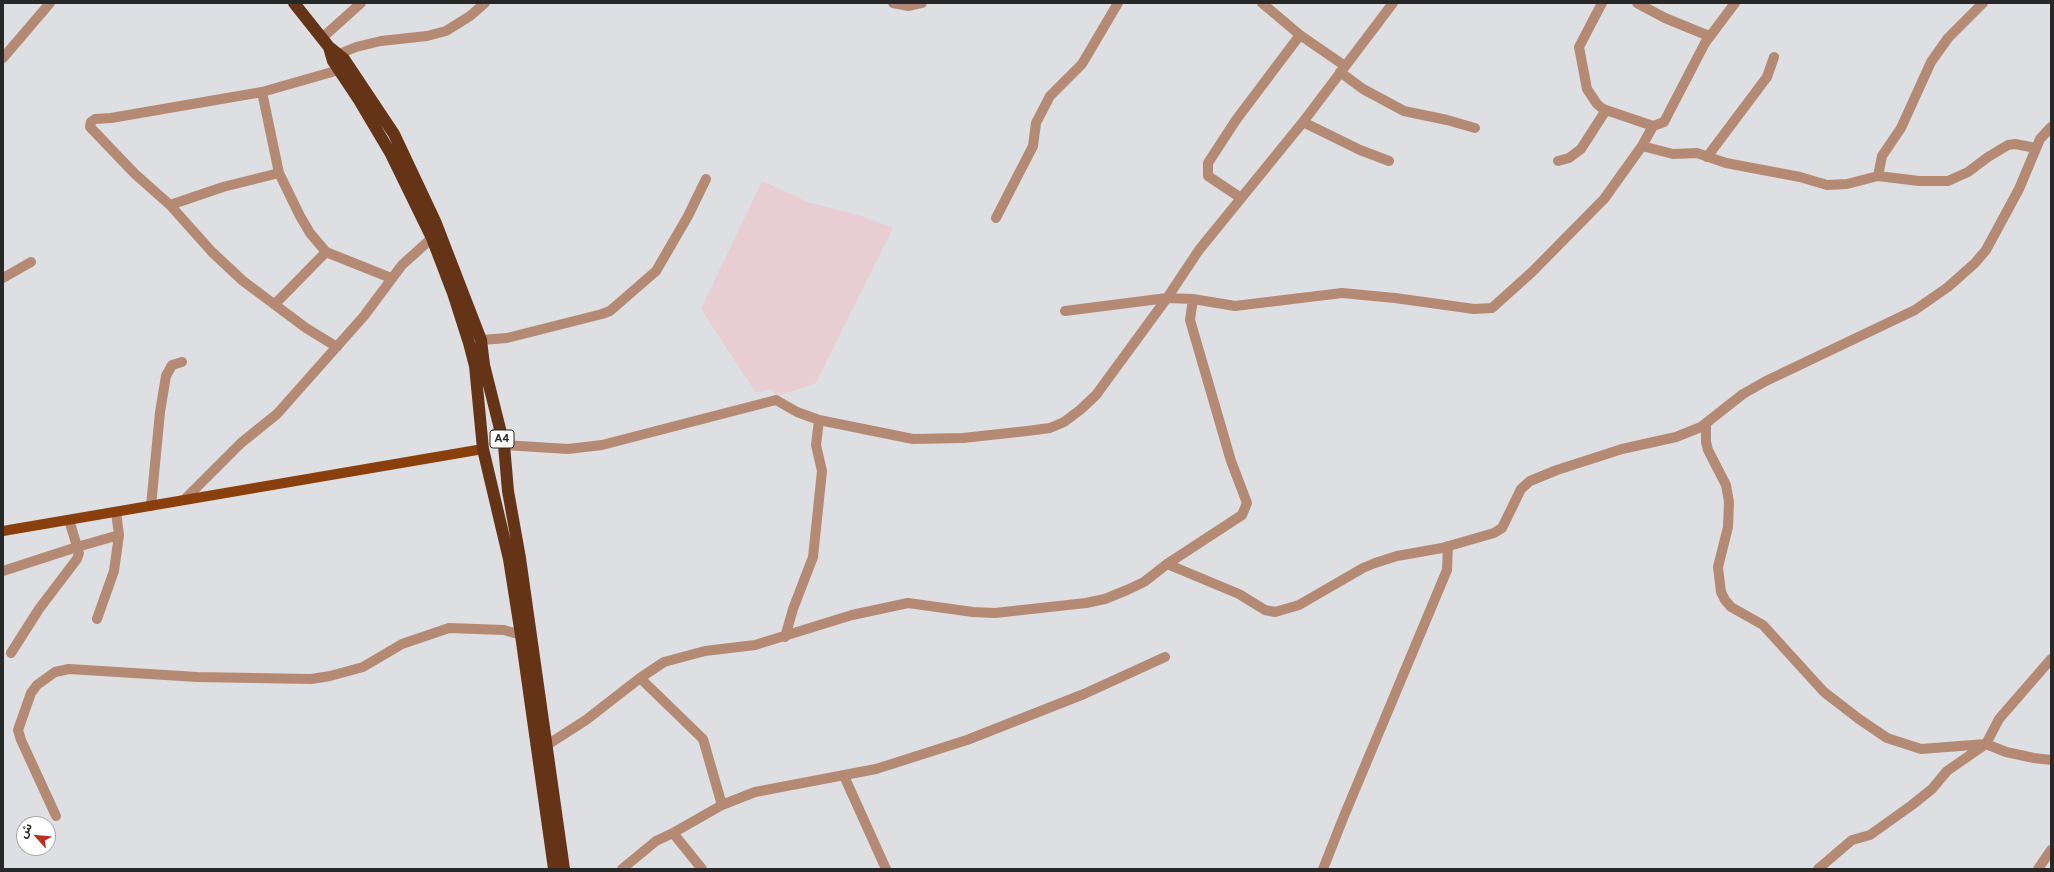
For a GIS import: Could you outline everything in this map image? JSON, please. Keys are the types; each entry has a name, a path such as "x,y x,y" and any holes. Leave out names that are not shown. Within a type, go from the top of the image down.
{"highway":[{"name":"A4","path":"294,3 344,68 369,94 394,134 435,221 481,340 481,428 484,449 489,474 514,559"},
{"name":"A4","path":"344,68 391,154 432,238 480,366 499,425 504,445 514,559 546,745 564,869"},
{"path":"481,428 499,425"},
{"path":"489,474 500,474 506,472"},
{"name":"A4","path":"526,634 554,869"}],"main road":[{"path":"3,531 484,449"}],"street":[{"path":"3,58 50,3"},
{"path":"330,49 361,3"},
{"path":"330,49 427,36 446,31 470,16 485,3"},
{"path":"893,3 909,6 922,3"},
{"path":"996,218 1033,146 1036,123 1050,96 1082,64 1118,3"},
{"path":"1262,3 1343,69 1363,89 1404,111 1447,120 1475,128"},
{"path":"504,445 568,449 602,445 776,400 797,412 819,420 913,439 963,438 1050,428 1064,422 1096,395 1167,298 1199,250 1303,122 1393,3"},
{"path":"1602,3 1579,47 1587,88 1597,104 1606,110 1653,126 1664,122 1709,36 1735,3"},
{"path":"1637,3 1665,18 1709,36"},
{"path":"1878,176 1882,156 1901,128 1931,62 1948,38 1983,3"},
{"path":"1240,198 1208,176 1208,164 1236,120 1300,35"},
{"path":"1707,157 1767,77 1774,57"},
{"path":"337,347 306,328 243,281 212,252 170,205 135,174 91,129 92,121 262,92 344,68"},
{"path":"262,92 279,173 310,234 326,252 391,278"},
{"path":"1558,161 1574,155 1581,148 1606,110"},
{"path":"1303,122 1360,150 1389,161"},
{"path":"1065,311 1167,298 1193,299 1234,306 1342,293 1395,298 1474,309 1492,308 1532,272 1604,199 1642,146 1653,126"},
{"path":"1167,564 1239,594 1265,610 1275,612 1299,605 1363,568 1376,563 1397,556 1448,546 1488,535 1502,528 1521,490 1535,478 1622,449 1676,437 1706,424 1726,406 1749,391 1915,310 1948,287 1975,263 1986,250 2019,189 2040,139 2051,127"},
{"path":"1642,146 1673,154 1687,155 1695,152 1726,163 1800,177 1827,185 1847,184 1878,176 1941,183 1968,172 1988,157 2008,145 2014,144 2036,148"},
{"path":"170,205 223,186 279,173"},
{"path":"481,340 507,338 602,314 615,307 656,271 688,216 706,179"},
{"path":"184,500 241,443 277,414 364,316 391,278 411,255 432,238"},
{"path":"275,304 326,252"},
{"path":"3,278 31,262"},
{"path":"546,745 586,720 640,678 664,662 679,657 705,651 755,645 785,637 852,615 908,603 973,612 995,613 1086,603 1105,599 1144,582 1167,564 1242,515 1247,503 1231,461 1190,320 1193,299"},
{"path":"152,506 160,412 166,376 172,365 182,362"},
{"path":"785,637 812,557 822,471 816,445 819,420"},
{"path":"1706,424 1706,442 1708,450 1726,485 1729,502 1728,527 1718,573 1721,592 1730,607 1763,625 1824,692 1887,738 1920,749 1986,744 2006,752 2051,760"},
{"path":"97,619 114,571 119,535 116,512"},
{"path":"11,653 39,609 76,562 79,553 69,520"},
{"path":"3,571 77,546 119,535"},
{"path":"1323,869 1447,570 1448,546"},
{"path":"56,816 21,740 18,730 31,693 37,685 54,672 69,669 197,677 311,678 330,676 356,669 402,644 449,628 504,630 526,634"},
{"path":"622,869 656,841 722,805 755,792 791,784 844,776 896,764 1044,711 1126,676 1165,657"},
{"path":"1818,869 1852,840 1870,835 1906,809 1932,789 1947,771 1986,744 1999,719 2051,660"},
{"path":"640,678 703,739 722,805"},
{"path":"844,776 886,869"},
{"path":"673,832 702,869"},
{"path":"2038,869 2051,850"}],"shaded area":[{"path":"762,181 807,202 861,216 893,228 816,383 778,396 770,389 756,393 701,309"}]}
